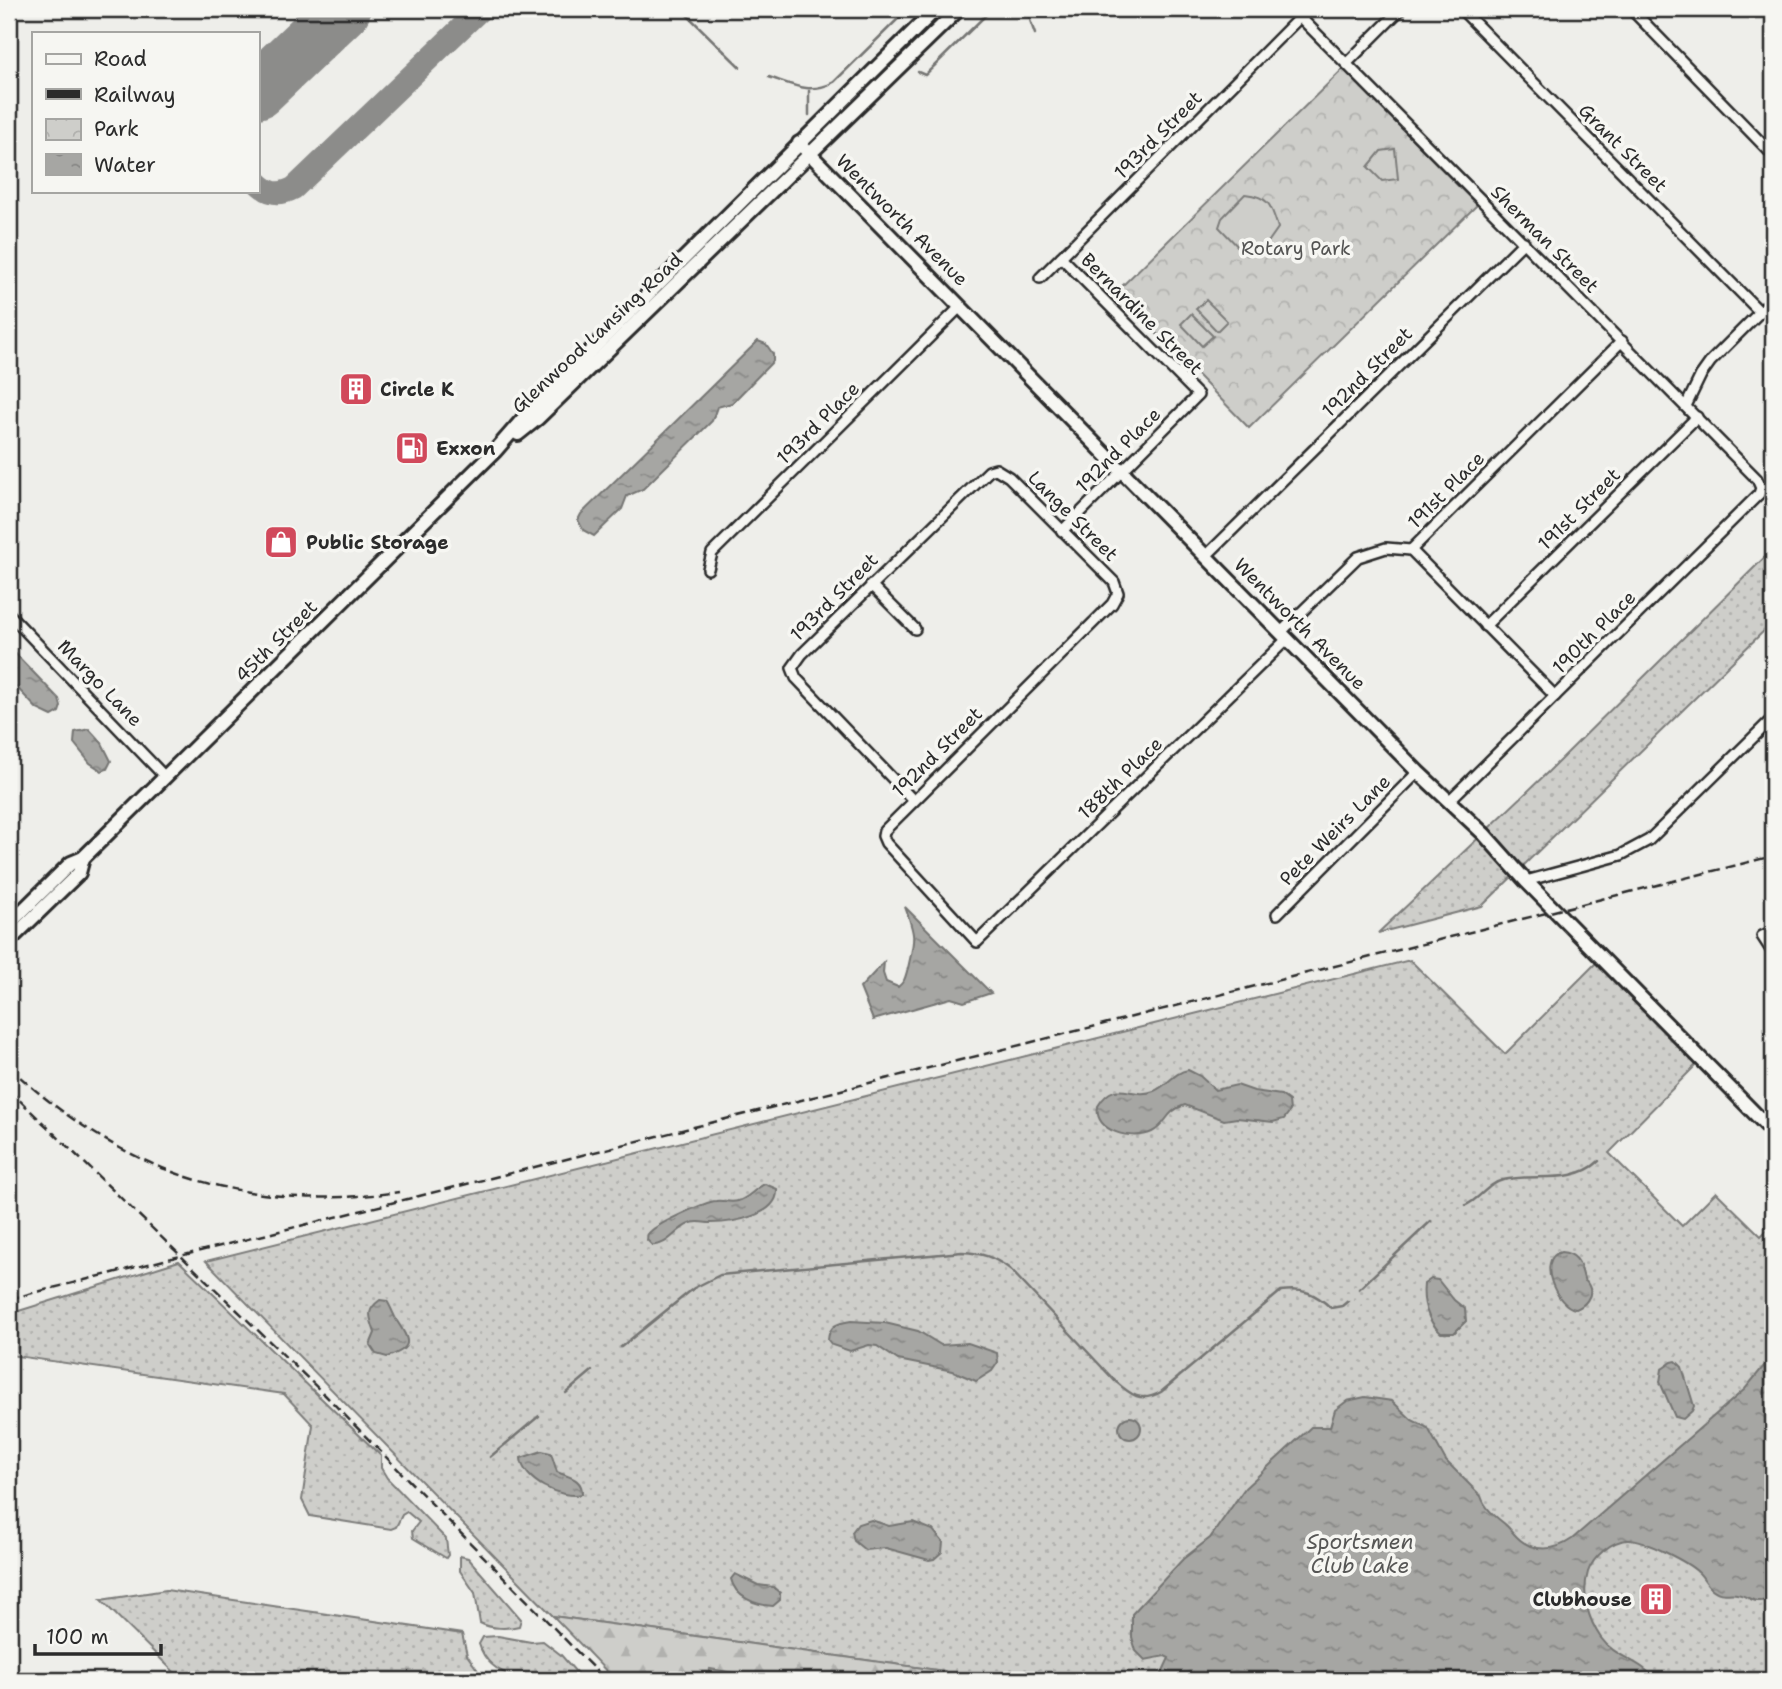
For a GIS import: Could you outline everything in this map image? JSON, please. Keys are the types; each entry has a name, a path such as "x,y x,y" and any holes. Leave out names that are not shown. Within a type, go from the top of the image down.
{"main road":[{"name":"Glenwood Lansing Road","path":"495,451 529,412 936,9"},
{"name":"Glenwood Lansing Road","path":"495,451 538,418 959,9"},
{"name":"Wentworth Avenue","path":"799,142 1418,772 1450,800 1525,881 1773,1132"},
{"name":"45th Street","path":"9,924 71,863 83,858 495,451"},
{"name":"45th Street","path":"9,941 79,873 83,858"}],"street":[{"path":"1347,63 1401,9"},
{"name":"Grant Street","path":"1461,9 1760,312"},
{"path":"1631,9 1773,155"},
{"name":"Sherman Street","path":"1300,17 1697,417 1757,479 1761,488"},
{"name":"193rd Street","path":"1040,278 1300,17"},
{"name":"192nd Street","path":"1206,556 1524,242"},
{"name":"Bernardine Street","path":"1062,257 1198,395"},
{"path":"1686,406 1711,361 1773,299"},
{"name":"193rd Place","path":"708,569 712,553 960,307"},
{"name":"191st Place","path":"1284,635 1358,557 1386,548 1410,550 1622,341"},
{"name":"192nd Place","path":"1062,531 1198,395"},
{"name":"191st Street","path":"1485,626 1697,417"},
{"name":"193rd Street","path":"913,800 796,678 792,668 795,661 982,476 996,469"},
{"name":"Lange Street","path":"996,469 1009,477 1114,583 1118,593"},
{"name":"190th Place","path":"1450,800 1759,494 1761,488"},
{"path":"1410,550 1555,696"},
{"path":"872,585 915,629"},
{"name":"192nd Street","path":"977,942 884,840 887,826 1112,604 1118,593"},
{"name":"Margo Lane","path":"9,614 165,777"},
{"name":"188th Place","path":"977,942 1284,635"},
{"path":"1525,881 1620,855 1641,845 1773,718"},
{"name":"Pete Weirs Lane","path":"1277,914 1418,772"},
{"path":"1773,931 1762,936 1773,953"}],"green space":[{"name":"Rotary Park","path":"1343,69 1477,205 1249,428 1116,292"},
{"path":"1395,149 1398,179 1382,181 1368,167 1381,151"},
{"path":"1245,194 1265,200 1278,228 1264,248 1246,255 1219,227 1222,218"},
{"path":"1206,300 1227,321 1217,331 1196,309"},
{"path":"1191,314 1213,336 1202,346 1181,324"},
{"path":"1773,549 1773,622 1482,906 1378,933 1548,772"},
{"path":"1410,960 1505,1054 1597,962 1697,1064 1609,1153 1682,1226 1716,1192 1761,1236 1773,1224 1773,1680 934,1680 943,1671 553,1616 206,1261"},
{"path":"179,1261 381,1456 381,1468 387,1478 446,1539 446,1558 413,1538 412,1531 419,1522 407,1512 402,1515 396,1527 391,1529 310,1516 302,1500 313,1425 284,1394 9,1355 9,1314"},
{"path":"460,1556 468,1558 521,1619 519,1626 500,1628 480,1623 475,1593 460,1571"},
{"path":"166,1590 462,1634 467,1655 479,1672 480,1680 182,1680 101,1600"},
{"path":"553,1616 944,1671 934,1680 775,1680 710,1669 707,1680 615,1680"},
{"path":"498,1636 531,1642 543,1641 561,1655 583,1680 522,1678 496,1668 486,1658 479,1644 483,1637"}],"water":[{"path":"758,341 766,344 773,354 773,361 732,403 717,407 712,421 643,489 627,496 622,509 594,536 583,530 578,520 581,514"},
{"path":"9,647 59,699 59,712 52,716 37,709 9,679"},
{"path":"89,729 102,743 111,761 107,769 102,771 90,763 74,743 75,732"},
{"path":"905,907 991,993 964,1002 951,998 873,1020 860,988 884,962 886,982 898,987 904,980 913,943"},
{"path":"1188,1070 1200,1076 1215,1090 1237,1085 1281,1095 1289,1101 1290,1111 1284,1119 1273,1122 1237,1118 1224,1120 1185,1105 1173,1111 1152,1132 1144,1135 1116,1132 1108,1128 1098,1115 1098,1106 1111,1092 1154,1091 1179,1073"},
{"path":"765,1184 777,1189 776,1198 762,1212 730,1221 692,1223 657,1245 652,1245 647,1240 651,1231 682,1213 710,1202 738,1201"},
{"path":"1561,1252 1576,1259 1590,1290 1587,1300 1576,1309 1569,1306 1556,1292 1549,1272 1554,1256"},
{"path":"1431,1279 1438,1280 1465,1309 1466,1321 1454,1333 1441,1333 1429,1317 1424,1284"},
{"path":"380,1300 387,1301 407,1339 402,1350 387,1357 376,1354 370,1345 375,1333 370,1318 371,1311"},
{"path":"851,1321 885,1323 918,1331 941,1345 968,1343 997,1353 998,1362 992,1371 976,1381 953,1371 898,1360 877,1346 869,1345 850,1351 832,1345 828,1340 832,1328"},
{"name":"Sportsmen Club Lake","path":"1773,1355 1773,1600 1757,1601 1737,1594 1720,1593 1685,1563 1654,1547 1634,1541 1621,1541 1603,1551 1588,1572 1586,1598 1596,1631 1607,1645 1650,1673 1655,1680 1568,1680 1552,1674 1528,1680 1166,1680 1162,1673 1169,1658 1165,1656 1145,1660 1136,1651 1132,1637 1132,1614 1183,1559 1210,1538 1245,1488 1311,1427 1330,1427 1335,1410 1347,1401 1365,1397 1392,1401 1412,1420 1428,1428 1446,1461 1517,1537 1530,1546 1551,1548 1572,1539 1745,1389"},
{"path":"1676,1361 1682,1367 1694,1406 1683,1419 1675,1417 1660,1382 1662,1369"},
{"path":"1130,1417 1138,1420 1141,1428 1138,1436 1130,1439 1122,1436 1119,1428 1122,1420"},
{"path":"542,1451 551,1453 557,1472 577,1481 582,1494 554,1491 528,1474 521,1458"},
{"path":"871,1520 889,1526 913,1522 933,1530 943,1542 942,1552 929,1560 886,1548 865,1550 854,1541 852,1532 858,1524"},
{"path":"735,1574 758,1585 773,1587 780,1593 780,1600 773,1606 747,1599 733,1585 731,1579"}],"waterway":[{"path":"681,9 740,67"},
{"path":"769,77 809,88 834,82 908,9"},
{"path":"918,72 925,75 992,9"},
{"path":"1026,9 1035,34"},
{"path":"809,91 809,115"},
{"path":"1466,1205 1503,1180 1566,1176 1578,1173 1599,1161"},
{"path":"1359,1289 1431,1221"},
{"path":"621,1347 694,1288 720,1275 962,1252 982,1255 1010,1269 1114,1380 1130,1393 1147,1397 1161,1392 1281,1291 1296,1290 1308,1293 1331,1308 1342,1306 1348,1301"},
{"path":"566,1393 592,1371"},
{"path":"490,1457 539,1416"}],"taxiway":[{"path":"259,184 274,192 294,188 481,9"}],"runway":[{"path":"259,89 343,9"}],"railway":[{"path":"9,1299 1773,856"},
{"path":"9,1067 53,1104 97,1135 142,1159 189,1178 237,1190 288,1196 342,1197 399,1192"},
{"path":"9,1090 325,1395 605,1680"}],"place":[{"name":"Circle K","path":"356,389"},
{"name":"Exxon","path":"412,448"},
{"name":"Public Storage","path":"281,542"},
{"name":"Clubhouse","path":"1656,1599"}]}
